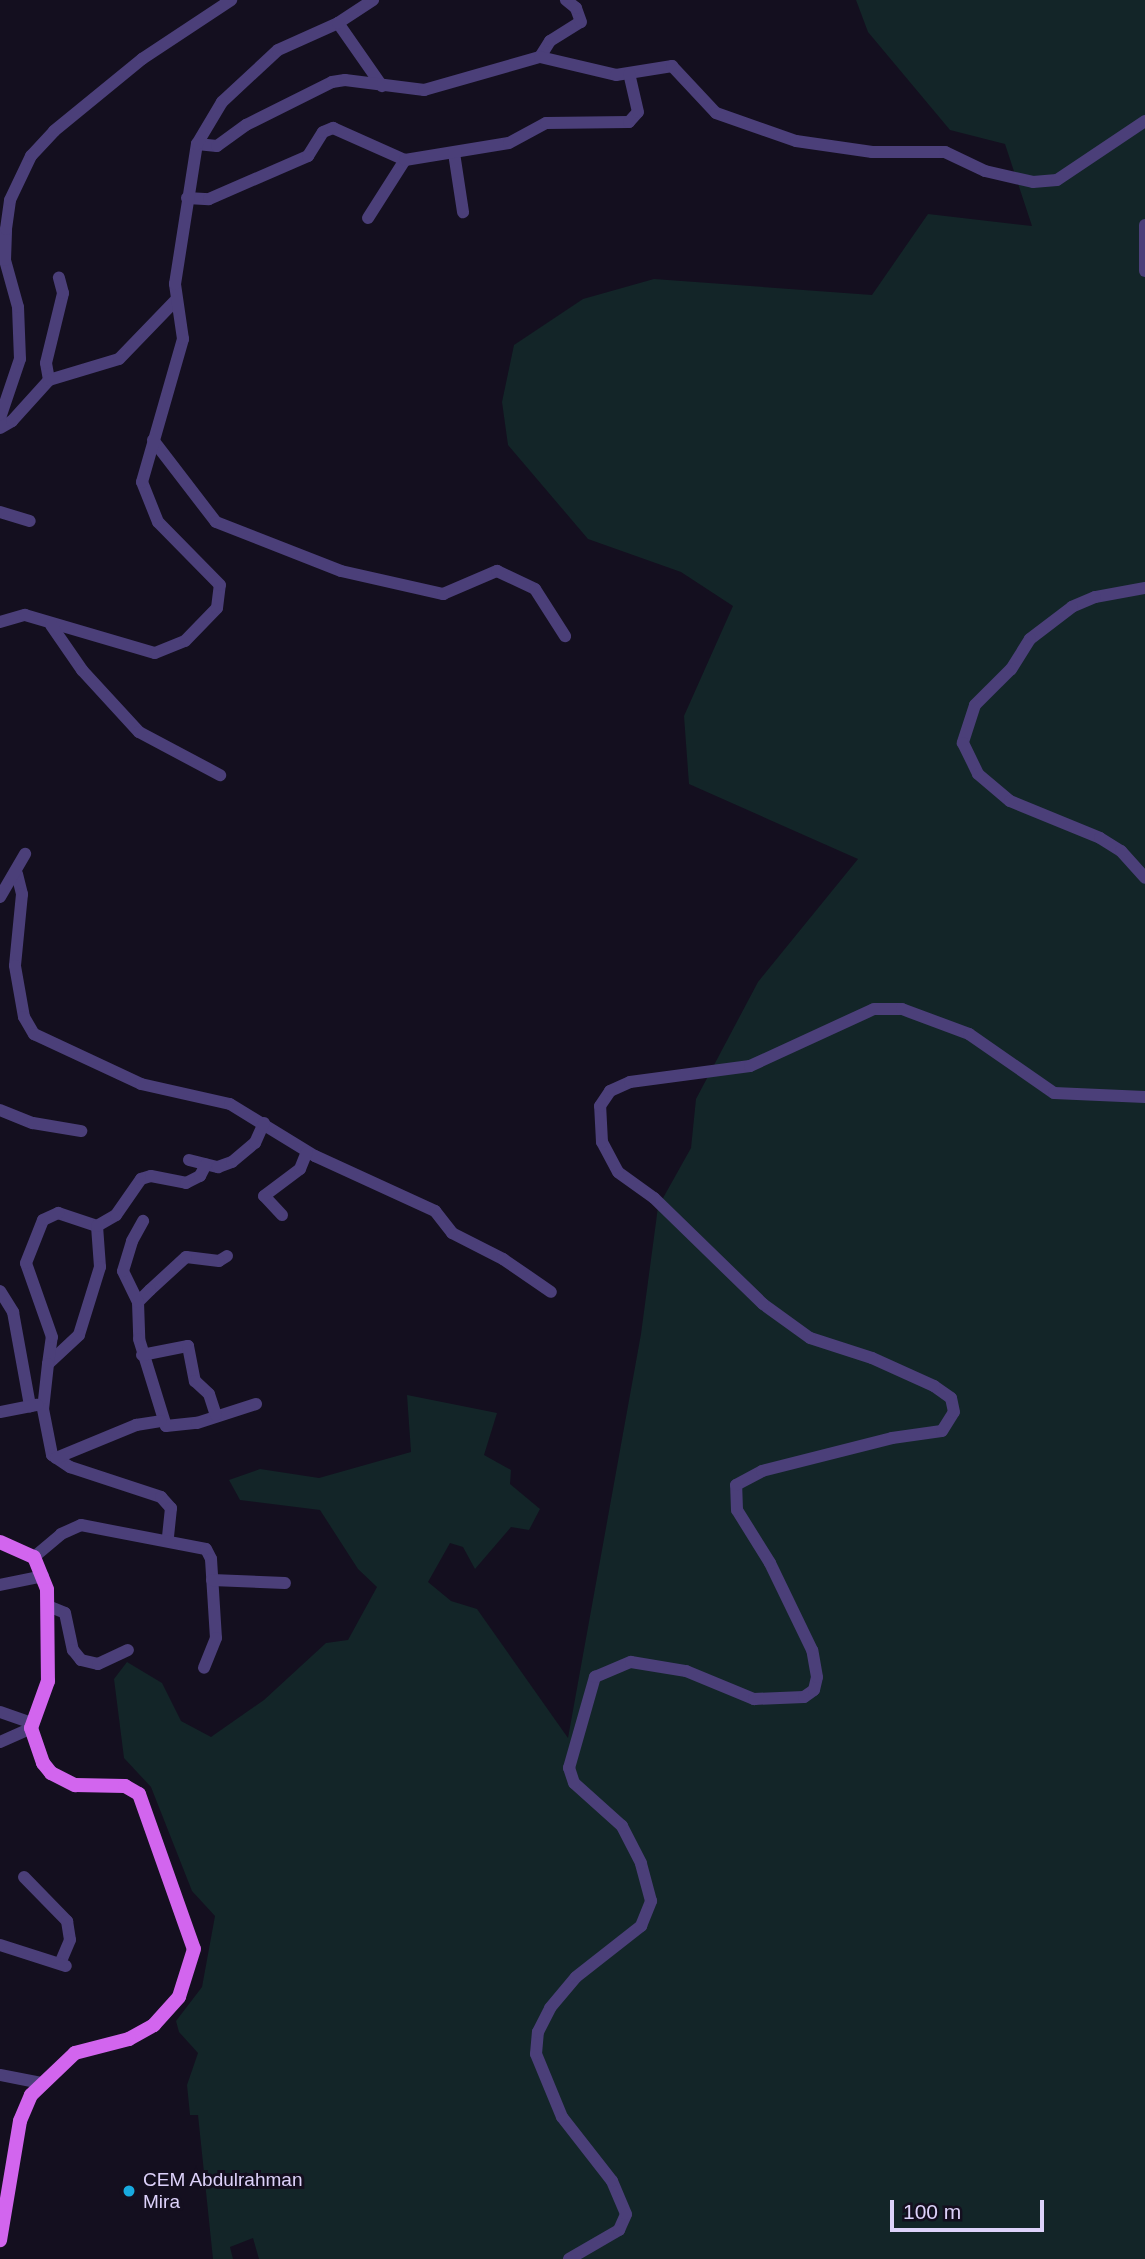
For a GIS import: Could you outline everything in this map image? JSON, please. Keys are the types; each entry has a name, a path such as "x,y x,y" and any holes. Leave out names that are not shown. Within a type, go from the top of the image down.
{"main road":[{"path":"0,1542 34,1557 43,1576 48,1606 48,1681 32,1726 51,1773 75,1785 125,1786 139,1794 194,1949 179,1997 155,2025 129,2039 75,2053 41,2083 20,2120 0,2240"}],"street":[{"path":"0,418 20,359 18,307 5,260 6,229 10,200 32,156 54,131 142,59 231,0"},
{"path":"0,622 25,615 51,625 155,653 186,642 217,608 220,585 214,576 173,539 150,506 142,482 183,339 176,300 187,198 197,144 222,102 278,50 338,23 373,0"},
{"path":"540,57 550,41 581,22 579,12 566,0"},
{"path":"338,23 369,73 382,86"},
{"path":"197,144 217,146 266,114 332,82 382,86 404,91 444,86 540,57 603,73 629,74 672,66 716,113 796,141 882,153 945,152 985,171 1033,182 1057,180 1145,121"},
{"path":"187,198 209,198 308,156 323,132 332,128 405,160 509,143 546,123 629,122 638,112 629,74"},
{"path":"454,153 463,212"},
{"path":"368,218 405,160"},
{"path":"1145,225 1145,271"},
{"path":"49,380 46,363 63,293 60,278"},
{"path":"0,428 12,421 49,380 119,359 176,300"},
{"path":"153,440 216,522 341,571 443,594 497,571 535,589 565,636"},
{"path":"0,512 30,521"},
{"path":"1145,587 1095,597 1072,607 1030,639 1011,669 975,705 963,743 978,774 1010,801 1100,838 1121,850 1145,878"},
{"path":"51,625 82,670 139,732 220,775"},
{"path":"0,897 17,874 25,854"},
{"path":"17,874 22,894 15,966 30,1031 123,1077 213,1098 264,1123 307,1152 435,1211 452,1233 551,1292"},
{"path":"569,2259 619,2230 626,2214 612,2181 562,2117 541,2069 536,2041 550,2008 576,1977 641,1926 651,1901 642,1863 622,1826 574,1783 569,1768 595,1678 631,1661 686,1671 754,1699 804,1697 814,1690 817,1677 812,1650 770,1563 737,1510 736,1485 762,1471 892,1438 942,1431 954,1412 951,1398 934,1386 872,1358 810,1338 763,1304 654,1198 618,1172 602,1142 600,1105 610,1091 630,1082 750,1066 874,1009 902,1009 969,1034 1054,1093 1145,1097"},
{"path":"0,1110 33,1123 80,1130"},
{"path":"189,1160 206,1164 232,1162 255,1143 264,1123"},
{"path":"282,1215 264,1196 300,1169 307,1152"},
{"path":"168,1539 171,1508 161,1497 70,1467 56,1458 47,1444 44,1403 52,1337 29,1282 27,1257 43,1220 52,1213 97,1226 116,1215 141,1179 151,1176 186,1183 200,1176 206,1164"},
{"path":"143,1221 132,1241 123,1271 138,1303 142,1355 161,1421"},
{"path":"48,1364 79,1335 100,1267 97,1226"},
{"path":"138,1303 186,1257 219,1261 227,1256"},
{"path":"100,1267 123,1271"},
{"path":"0,1291 13,1312 30,1406"},
{"path":"142,1355 188,1346 195,1381 209,1394 216,1415"},
{"path":"0,1412 44,1403"},
{"path":"56,1458 136,1425 161,1421 173,1427 256,1404"},
{"path":"34,1557 61,1534 81,1525 168,1539 205,1549 212,1580 216,1638 204,1668"},
{"path":"0,1585 43,1576"},
{"path":"212,1580 285,1583"},
{"path":"48,1606 65,1613 73,1650 80,1660 98,1664 128,1650"},
{"path":"0,1712 32,1726"},
{"path":"0,1742 32,1726"},
{"path":"0,1945 63,1965 70,1940 67,1921 24,1877"},
{"path":"0,2075 41,2083"}],"shaded area":[{"path":"856,0 1145,0 1145,2259 259,2259 253,2238 230,2247 233,2259 213,2259 198,2115 190,2115 187,2085 198,2053 179,2032 176,2021 202,1987 215,1916 192,1891 151,1787 124,1758 114,1679 127,1662 162,1683 181,1721 211,1737 264,1700 326,1643 348,1640 377,1587 358,1569 320,1510 240,1500 229,1480 260,1469 319,1478 411,1452 407,1395 497,1413 484,1455 511,1470 510,1484 540,1509 529,1530 511,1527 475,1569 463,1547 450,1543 428,1582 451,1601 477,1609 568,1738 641,1334 658,1207 691,1148 696,1099 758,982 858,859 689,784 684,716 733,606 681,572 588,539 508,445 502,402 514,345 583,299 654,279 872,295 928,214 1032,226 1005,144 950,130 868,32"}],"place":[{"name":"CEM Abdulrahman Mira","path":"129,2191"}]}
